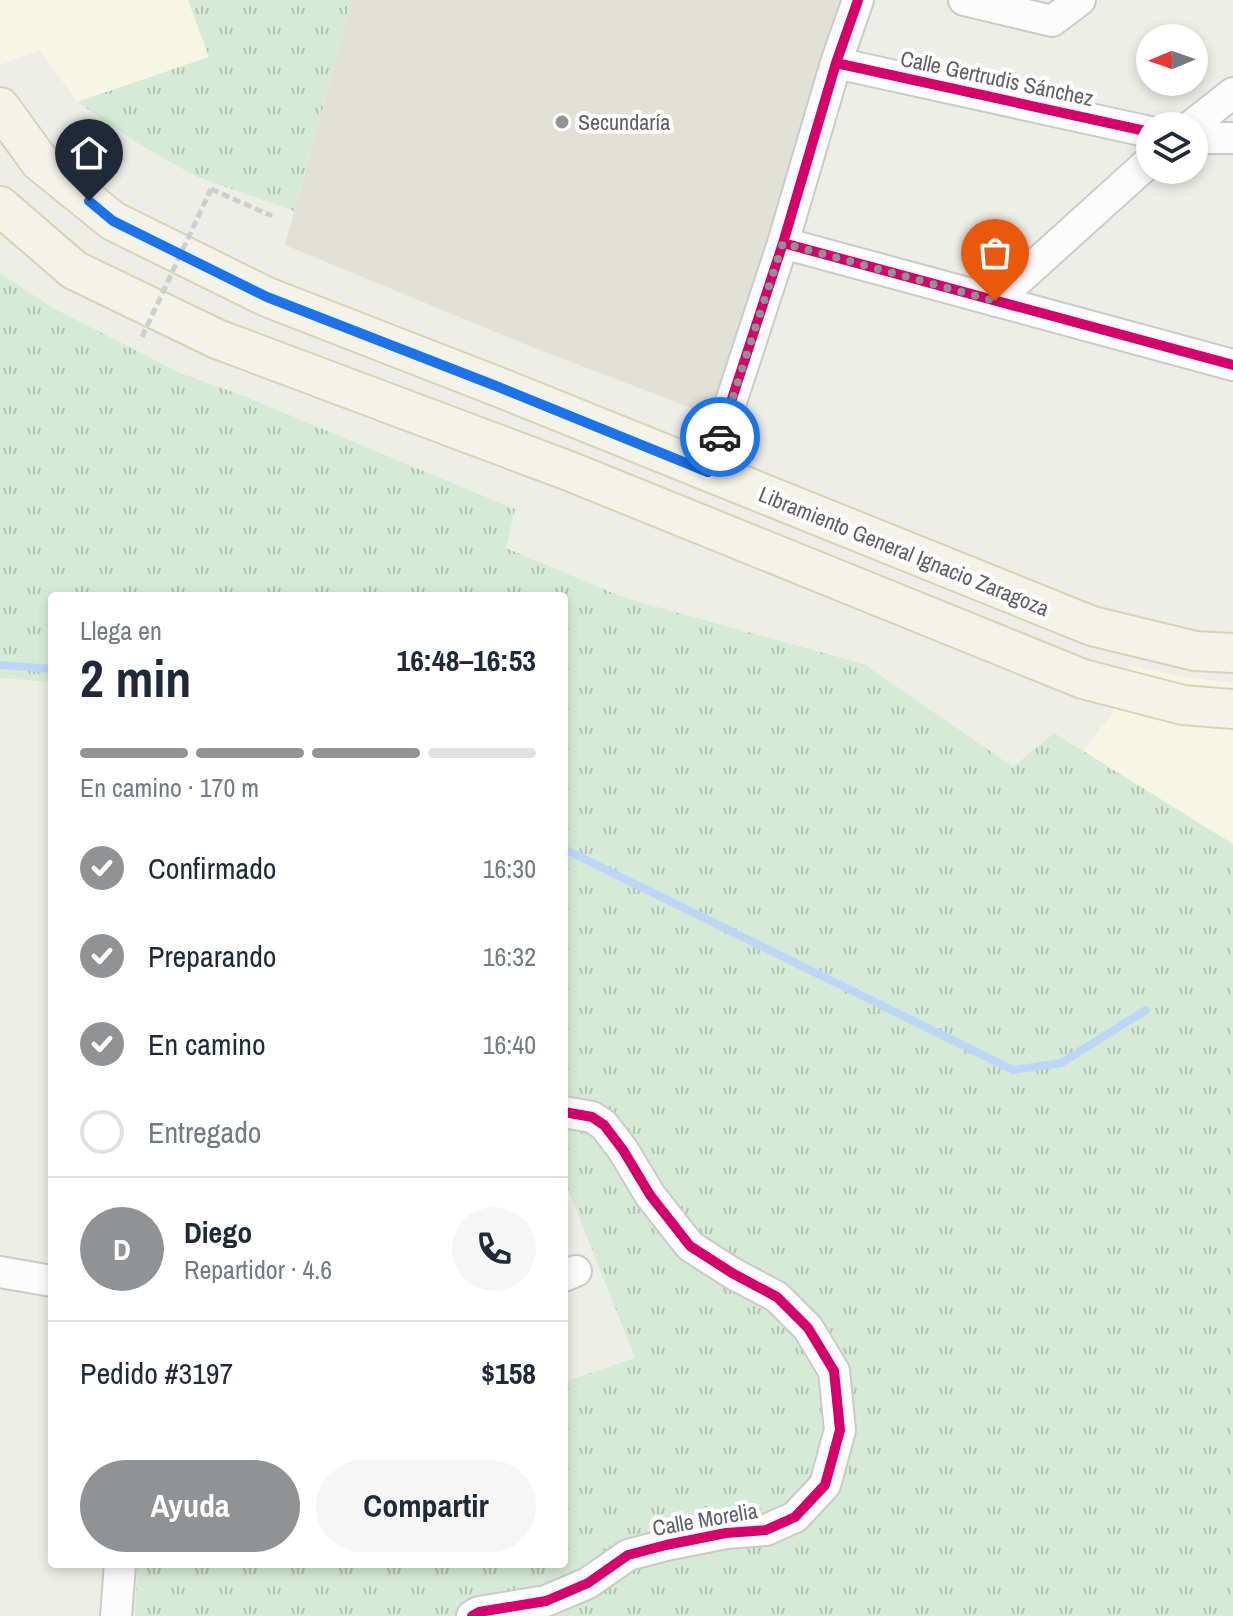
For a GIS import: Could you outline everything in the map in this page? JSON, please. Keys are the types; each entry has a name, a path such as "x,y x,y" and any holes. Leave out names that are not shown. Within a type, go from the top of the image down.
{"main road":[{"name":"Libramiento General Ignacio Zaragoza","path":"0,107 40,162 113,221 267,297 1092,626 1195,651 1233,653"},
{"path":"0,206 74,270 217,339 569,471 1083,679 1183,705 1233,709"}],"street":[{"path":"708,472 858,0"},
{"path":"964,0 1052,21 1080,0"},
{"name":"Calle Gertrudis Sánchez","path":"836,63 1136,129"},
{"path":"1208,113 1233,93"},
{"path":"1208,138 1233,138"},
{"path":"995,301 1136,174"},
{"path":"783,243 1233,365"},
{"name":"Calle Morelia","path":"472,1616 479,1612 546,1601 588,1583 628,1555 726,1533 766,1530 795,1517 825,1485 840,1430 834,1371 808,1328 777,1297 690,1246 650,1195 604,1125 592,1117 568,1113"},
{"path":"0,1272 48,1280"},
{"path":"116,1616 120,1568"}],"path":[{"path":"142,337 211,189 272,216"}],"shaded area":[{"path":"0,0 188,0 210,57 77,102 40,50 0,65"},
{"name":"Secundaría","path":"352,0 845,0 710,415 532,347 285,245"},
{"path":"1129,665 1182,677 1233,683 1233,844 1083,751 1112,714"}],"green space":[{"path":"188,0 352,0 294,211 195,176 142,146 77,102 209,57"},
{"path":"0,273 53,308 180,373 244,396 515,509 506,548 639,602 864,664 1013,767 1054,733 1233,844 1233,1616 135,1616 137,1568 568,1568 568,1381 635,1358 568,1189 568,592 48,592 48,682 0,678"}],"waterway":[{"path":"0,665 48,669"},
{"path":"568,851 1013,1070 1061,1063 1146,1010"}],"cycle path":[{"path":"708,472 858,0"},
{"path":"836,63 1136,129"},
{"path":"783,243 1233,365"},
{"path":"472,1616 479,1612 546,1601 588,1583 628,1555 726,1533 766,1530 795,1517 825,1485 840,1430 834,1371 808,1328 777,1297 690,1246 650,1195 604,1125 592,1117 568,1113"}],"way so far":[{"path":"720,437 783,243 995,301"}],"place":[{"name":"Secundaría","path":"562,122"}],"route":[{"path":"89,201 113,221 267,297 708,472 720,437"}]}
